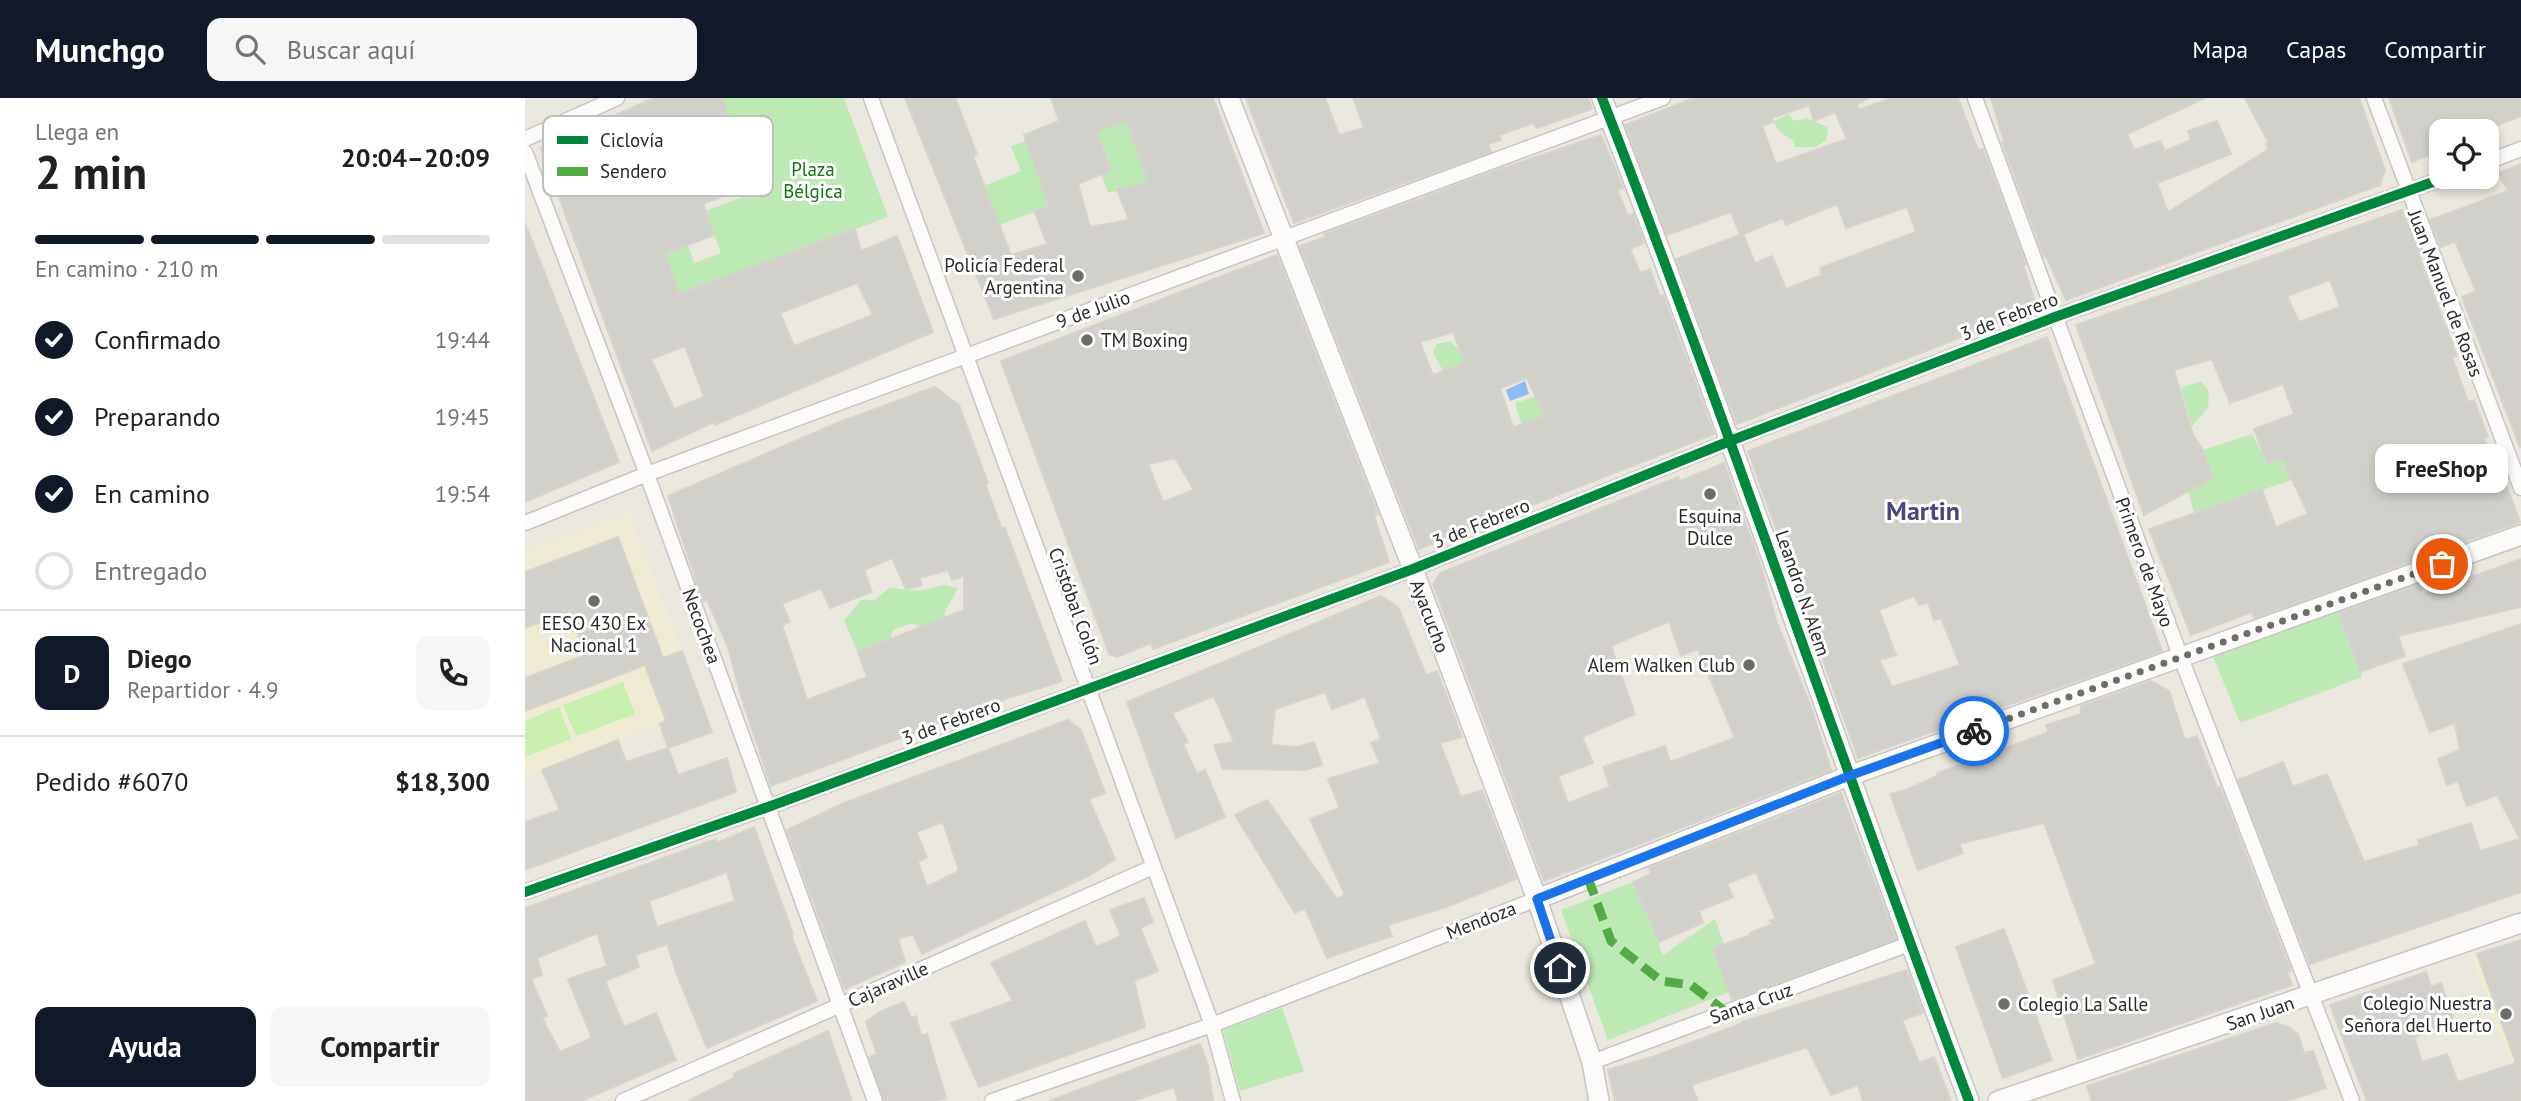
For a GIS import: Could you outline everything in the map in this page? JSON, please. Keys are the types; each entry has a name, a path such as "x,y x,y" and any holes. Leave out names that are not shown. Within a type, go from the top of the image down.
{"main road":[{"name":"Ayacucho","path":"1229,98 1413,569 1537,899 1592,1062 1599,1101"},
{"name":"Leandro N. Alem","path":"1602,98 1730,441 1909,944 1969,1101"},
{"name":"Mendoza","path":"1537,899 1849,776 2521,535"},
{"name":"San Juan","path":"1998,1101 2521,923"}],"street":[{"path":"577,116 617,98"},
{"name":"Cristóbal Colón","path":"871,98 1212,1025 1233,1101"},
{"name":"9 de Julio","path":"525,523 647,474 1663,98"},
{"name":"Primero de Mayo","path":"1975,98 2181,658 2352,1101"},
{"name":"Juan Manuel de Rosas","path":"2374,98 2521,488"},
{"path":"525,139 543,131"},
{"path":"2499,157 2521,149"},
{"name":"Necochea","path":"525,152 647,474 839,1006 876,1101"},
{"name":"3 de Febrero","path":"525,892 768,807 1413,569 1730,441 2055,317 2429,183"},
{"name":"Cajaraville","path":"623,1101 1153,867"},
{"name":"Mendoza","path":"992,1101 1212,1025 1537,899"},
{"name":"Santa Cruz","path":"1592,1062 1909,944"}],"shaded area":[{"name":"EESO 430 Ex Nacional 1","path":"629,512 703,707 525,777 525,552"},
{"name":"Colegio Nuestra Señora del Huerto","path":"2521,939 2521,1071 2513,1074 2471,956"}],"green space":[{"name":"Plaza Bélgica","path":"722,98 844,98 888,217 667,298 665,254 688,246 694,263 721,253 705,211 745,196 773,196 773,116 729,116"},
{"path":"1788,114 1795,121 1806,118 1828,127 1826,140 1816,147 1795,147 1794,141 1781,133 1773,122"},
{"path":"1142,115 1148,182 1108,193 1101,174 1111,170 1096,132"},
{"path":"1026,141 1050,206 999,225 984,186 1021,171 1011,146"},
{"path":"1450,341 1460,351 1465,363 1443,371 1433,352 1437,344"},
{"path":"1600,376 1606,399 1522,425 1515,403"},
{"path":"2201,381 2209,391 2208,408 2192,426 2181,388"},
{"path":"2252,434 2267,463 2291,457 2301,477 2194,513 2188,490 2213,478 2203,450"},
{"path":"943,585 958,588 945,611 945,618 921,627 912,623 893,630 890,640 858,652 844,621 861,600 875,600 889,588 920,591"},
{"path":"2338,612 2362,677 2240,723 2213,656"},
{"path":"623,682 635,714 576,736 563,705"},
{"path":"559,707 571,739 525,757 525,721"},
{"path":"1633,882 1663,955 1715,919 1739,988 1608,1040 1561,910"},
{"path":"1282,1008 1304,1071 1240,1091 1223,1030"}],"water":[{"path":"1525,381 1529,394 1510,401 1506,390"}],"building":[{"path":"654,98 722,98 729,116 613,116"},
{"path":"905,98 955,98 977,154 973,156 1011,255 1047,244 1034,210 1049,206 1024,135 1059,121 1051,98 1213,98 1264,233 994,319","holes":["1127,121 1148,182 1117,190 1129,220 1090,227 1078,184 1111,170 1096,132"]},
{"path":"1246,98 1325,98 1339,135 1364,128 1353,98 1588,98 1592,109 1537,128 1533,123 1499,135 1501,140 1488,144 1491,152 1294,223"},
{"path":"1694,98 1869,98 1857,104 1859,110 1891,98 1958,98 1978,150 1983,149 2026,264 2023,265 2037,308 1737,424 1676,259 1740,235 1731,212 1667,235 1625,125","holes":["1809,105 1814,121 1835,112 1847,139 1776,164 1762,126 1773,122 1772,118","1837,204 1846,228 1907,207 1916,232 1820,268 1822,275 1786,289 1772,256 1755,263 1743,234 1783,218 1786,225"]},
{"path":"1991,98 2205,98 2127,134 2134,150 2160,141 2165,151 2191,140 2188,131 2217,121 2231,154 2157,183 2168,212 2269,149 2266,144 2269,143 2245,98 2359,98 2385,170 2380,185 2066,300 2046,256 2044,257 2002,142 2004,141"},
{"path":"2389,98 2521,98 2521,116 2499,124 2499,119 2429,119 2429,155 2412,162"},
{"path":"1601,135 1623,188 1617,190 1628,216 1633,214 1644,243 1630,249 1640,273 1650,269 1660,296 1663,295 1714,434 1419,549 1300,246 1325,237 1324,234","holes":["1453,332 1465,363 1433,375 1420,342","1527,378 1545,417 1513,427 1500,388"]},
{"path":"2521,164 2521,447 2462,297 2476,291 2455,241 2441,247 2430,220 2508,191 2499,173"},
{"path":"559,196 723,196 703,204 714,235 665,254 679,294 855,229 861,251 897,236 933,332 715,425 714,422 652,451","holes":["857,283 873,315 794,346 780,313","685,346 704,397 674,409 651,359"]},
{"path":"2402,210 2423,255 2419,256 2457,356 2452,357 2468,402 2474,400 2488,437 2484,439 2501,472 2520,522 2254,618 2252,612 2191,635 2149,529 2262,490 2276,527 2308,514 2282,458 2267,463 2254,429 2294,414 2283,384 2230,403 2212,359 2174,370 2193,435 2203,450 2213,478 2144,515 2076,325","holes":["2330,280 2340,307 2299,322 2287,296"]},
{"path":"525,223 619,462 525,502"},
{"path":"1277,255 1378,514 1374,516 1389,562 1153,649 1151,643 1117,657 1109,654 1001,361","holes":["1175,458 1194,490 1163,502 1148,464"]},
{"path":"2047,337 2162,651 1858,758 1748,451","holes":["1914,596 1919,605 1928,602 1934,620 1941,618 1960,665 1892,687 1879,660 1896,655 1879,610"]},
{"path":"935,387 959,405 988,483 985,484 1002,529 1005,528 1062,681 1008,698 771,786 728,647 707,600 703,601 668,496 837,423","holes":["892,558 906,589 922,585 919,578 948,570 952,580 964,576 964,610 858,652 867,677 807,700 782,625 790,622 782,604 821,588 830,608 872,592 864,570"]},
{"path":"1724,463 1762,569 1776,620 1812,710 1831,770 1544,881 1433,584 1440,573 1678,477 1680,481","holes":["1669,621 1681,656 1698,649 1735,738 1670,762 1665,746 1603,767 1610,787 1568,803 1558,776 1593,763 1582,737 1635,714 1611,646"]},
{"name":"EESO 430 Ex Nacional 1","path":"618,537 663,658 682,651 712,732 668,748 660,724 666,721 645,665 525,711 525,678 586,655 570,611 525,628 525,572"},
{"path":"2521,559 2521,607 2398,636 2405,656 2360,672 2339,613 2420,584 2421,595"},
{"path":"1381,596 1398,607 1426,675 1437,671 1462,737 1440,743 1461,797 1482,790 1516,879 1446,907 1388,925 1392,936 1327,958 1305,908 1295,913 1235,815 1267,800 1337,899 1345,895 1310,819 1340,808 1328,779 1380,763 1371,743 1381,739 1365,697 1332,709 1325,692 1275,709 1271,745 1297,747 1314,742 1322,765 1305,770 1223,769 1214,745 1234,742 1214,696 1172,713 1188,742 1183,744 1197,774 1205,770 1225,817 1176,838 1127,702"},
{"path":"2521,624 2521,892 2310,964 2238,780 2283,762 2293,787 2327,774 2364,862 2419,845 2418,840 2471,823 2480,851 2520,839 2497,795 2467,806 2458,781 2447,785 2438,759 2460,750 2455,723 2430,732 2403,664"},
{"path":"2151,681 2169,691 2185,740 2197,736 2217,788 2220,787 2291,971 2287,972 2292,985 2078,1059 2053,980 2096,964 2044,823 1959,844 1963,853 1918,870 1890,794 1935,777 1938,773 2049,732 2046,725 2081,714 2081,706"},
{"path":"1068,720 1081,730 1105,793 1089,799 1115,859 1090,875 922,954 913,934 898,939 905,962 845,989 787,830 844,803","holes":["943,822 959,871 927,887 918,862 927,857 916,832"]},
{"path":"618,740 626,762 668,748 678,775 727,758 736,792 525,870 525,822 560,810 542,770"},
{"path":"1841,793 1896,939 1732,1000 1713,948 1751,935 1750,933 1772,924 1770,921 1776,919 1756,872 1727,884 1733,897 1699,911 1703,923 1659,942 1633,882 1651,874 1649,868"},
{"path":"754,827 817,1001 707,1048 667,944 635,955 639,967 605,981 624,1027 656,1013 676,1060 581,1101 525,1101 525,908 716,839 717,843","holes":["727,872 735,901 657,927 649,901","597,933 607,966 568,979 592,1038 560,1052 542,1018 547,1016 531,979 542,975 537,958"]},
{"path":"1144,898 1153,922 1140,928 1158,971 1134,981 1145,1027 979,1087 951,1023 1013,1001 991,963 1085,921 1096,947 1121,936 1110,910"},
{"name":"Colegio La Salle","path":"2004,929 2052,1060 2003,1078 1956,947"},
{"path":"2521,940 2521,1101 2367,1101 2330,1005 2426,972 2431,987 2441,983 2454,1021 2414,1037 2422,1062 2447,1054 2458,1082 2516,1063 2477,954"},
{"path":"1907,970 1923,1013 1902,1020 1919,1063 1934,1057 1951,1101 1863,1101 1858,1085 1831,1095 1807,1047 1691,1085 1698,1101 1615,1101 1608,1070 1655,1056 1742,1022"},
{"path":"904,1002 911,1018 916,1016 921,1036 927,1034 946,1098 936,1101 884,1101 869,1057 877,1054 866,1022 880,1012"},
{"path":"2276,1023 2298,1034 2304,1053 2313,1051 2326,1088 2287,1101 2092,1101 2087,1086"},
{"path":"828,1031 852,1101 688,1101 736,1077 733,1074"},
{"path":"1200,1044 1208,1066 1213,1101 1178,1101 1174,1087 1132,1101 1049,1101"}],"marked path":[{"path":"1588,878 1611,941 1661,981 1691,985 1726,1012"}],"cycle path":[{"path":"1602,98 1696,348 1969,1101"},
{"path":"525,892 768,807 1413,569 1730,441 2055,317 2429,183"}],"way so far":[{"path":"1974,731 2442,564"}],"place":[{"name":"Policía Federal Argentina","path":"1078,276"},
{"name":"TM Boxing","path":"1087,340"},
{"name":"Esquina Dulce","path":"1710,494"},
{"name":"FreeShop","path":"2442,564"},
{"name":"EESO 430 Ex Nacional 1","path":"594,601"},
{"name":"Alem Walken Club","path":"1749,665"},
{"name":"Colegio La Salle","path":"2004,1004"},
{"name":"Colegio Nuestra Señora del Huerto","path":"2506,1014"}],"district":[{"name":"Martin","path":"1923,511"}],"route":[{"path":"1560,968 1537,899 1849,776 1974,731"}]}
